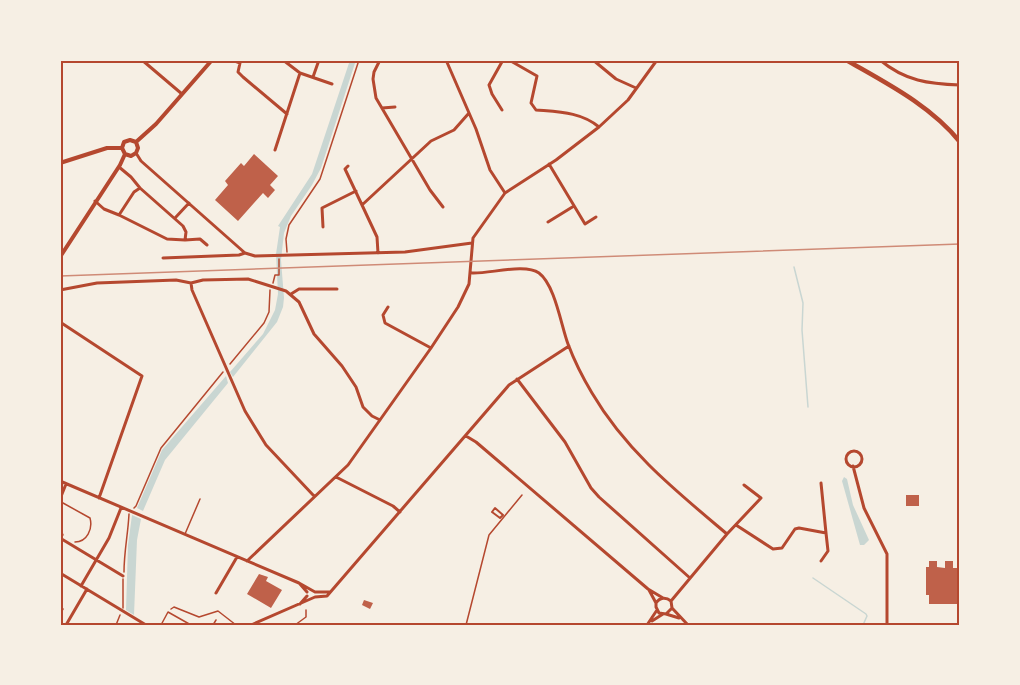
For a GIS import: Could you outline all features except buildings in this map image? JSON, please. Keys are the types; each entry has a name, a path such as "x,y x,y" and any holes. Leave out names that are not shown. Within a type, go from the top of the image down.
{"main road":[{"path":"136,142 152,128 212,60"},
{"path":"846,60 911,98 944,124 960,142"},
{"path":"122,148 127,140 136,142"},
{"path":"122,148 125,154 131,156 138,148 136,142"},
{"path":"60,163 108,148 122,148"},
{"path":"60,257 119,167 125,154"}],"street":[{"path":"142,60 182,95"},
{"path":"231,60 241,61 238,72 287,114"},
{"path":"283,60 300,73 332,84"},
{"path":"314,77 319,60"},
{"path":"380,60 373,79 376,98 430,190 443,207"},
{"path":"446,60 490,170 505,193"},
{"path":"502,110 489,85 503,60"},
{"path":"509,60 537,76 531,103 536,110 588,118 599,127"},
{"path":"593,60 616,79 636,88"},
{"path":"247,561 348,465 431,348 458,307 469,284 472,243 476,231 505,193 549,165 621,108 657,60"},
{"path":"880,60 894,71 913,80 937,85 960,86"},
{"path":"275,150 300,73"},
{"path":"381,108 395,107"},
{"path":"362,205 431,141 454,130 469,113"},
{"path":"136,153 141,161 245,253 255,256 405,252 472,243"},
{"path":"549,165 585,224 596,217"},
{"path":"348,166 345,169 377,237 378,253"},
{"path":"119,167 185,229 185,240"},
{"path":"118,215 134,192 140,188"},
{"path":"323,227 322,208 356,191"},
{"path":"95,201 104,209 168,239 200,239 207,245"},
{"path":"175,218 189,204"},
{"path":"548,222 574,206"},
{"path":"163,258 245,253"},
{"path":"471,273 484,274 527,268 540,273 556,305 569,346 591,393 613,424 638,456 727,534"},
{"path":"60,290 97,283 176,280 191,283 203,280 248,279 286,291 299,302 314,334 342,366 356,387 363,407 380,420"},
{"path":"191,283 192,290 246,413 266,446 315,496"},
{"path":"291,294 299,289 337,289"},
{"path":"388,307 383,315 385,323 431,348"},
{"path":"60,322 142,376 99,498"},
{"path":"60,481 299,583 310,595 324,597 509,385 569,346"},
{"path":"517,379 559,433 591,488 690,578"},
{"path":"466,436 648,589 671,601"},
{"path":"853,451 858,452 862,459 860,464 854,466 846,460 848,453 853,451"},
{"path":"854,466 861,501 887,554 887,625"},
{"path":"336,477 393,506 400,512"},
{"path":"820,561 828,551 821,483"},
{"path":"60,500 66,484"},
{"path":"688,625 672,608 671,601 727,534 761,498 744,485"},
{"path":"81,586 110,538 122,507"},
{"path":"736,525 773,549 782,548 795,529 826,533"},
{"path":"60,538 123,576"},
{"path":"216,593 237,557"},
{"path":"60,573 146,625"},
{"path":"66,625 87,589"},
{"path":"648,589 657,603 657,610 649,623"},
{"path":"251,625 299,605 315,592 330,592"},
{"path":"657,603 663,598"},
{"path":"649,623 672,608"},
{"path":"657,610 681,619"}],"lane":[{"path":"466,625 489,535 522,495"},
{"path":"185,534 200,499"},
{"path":"60,614 63,609"},
{"path":"161,625 168,612 190,625"},
{"path":"213,625 216,620"}],"path":[{"path":"286,254 289,225 320,179 360,60"},
{"path":"116,625 122,610 124,545 127,540 130,511 136,506 161,448 264,323 269,312 268,295 273,288 275,275 279,275 276,256"},
{"path":"60,500 90,518 91,523 88,534 81,542 75,542 63,536 60,528"},
{"path":"168,612 174,608 199,617 218,611 236,625"},
{"path":"296,625 307,616 306,610"},
{"path":"216,620 222,614"},
{"path":"296,625 309,625"}],"shaded area":[{"path":"350,60 356,60 321,168 291,216 284,233 281,260 283,307 277,322 233,377 230,372 263,334 275,310 278,294 276,254 280,227 278,226 312,174"},
{"path":"226,376 228,383 165,460 143,511 137,508 162,450"},
{"path":"844,477 847,479 853,505 869,540 864,545 860,545 842,481"},
{"path":"132,515 141,519 137,540 134,615 126,610 128,545"}],"waterway":[{"path":"794,267 803,303 802,330 808,407"},
{"path":"813,578 866,614 863,625"}],"railway":[{"path":"60,276 960,244"}]}
